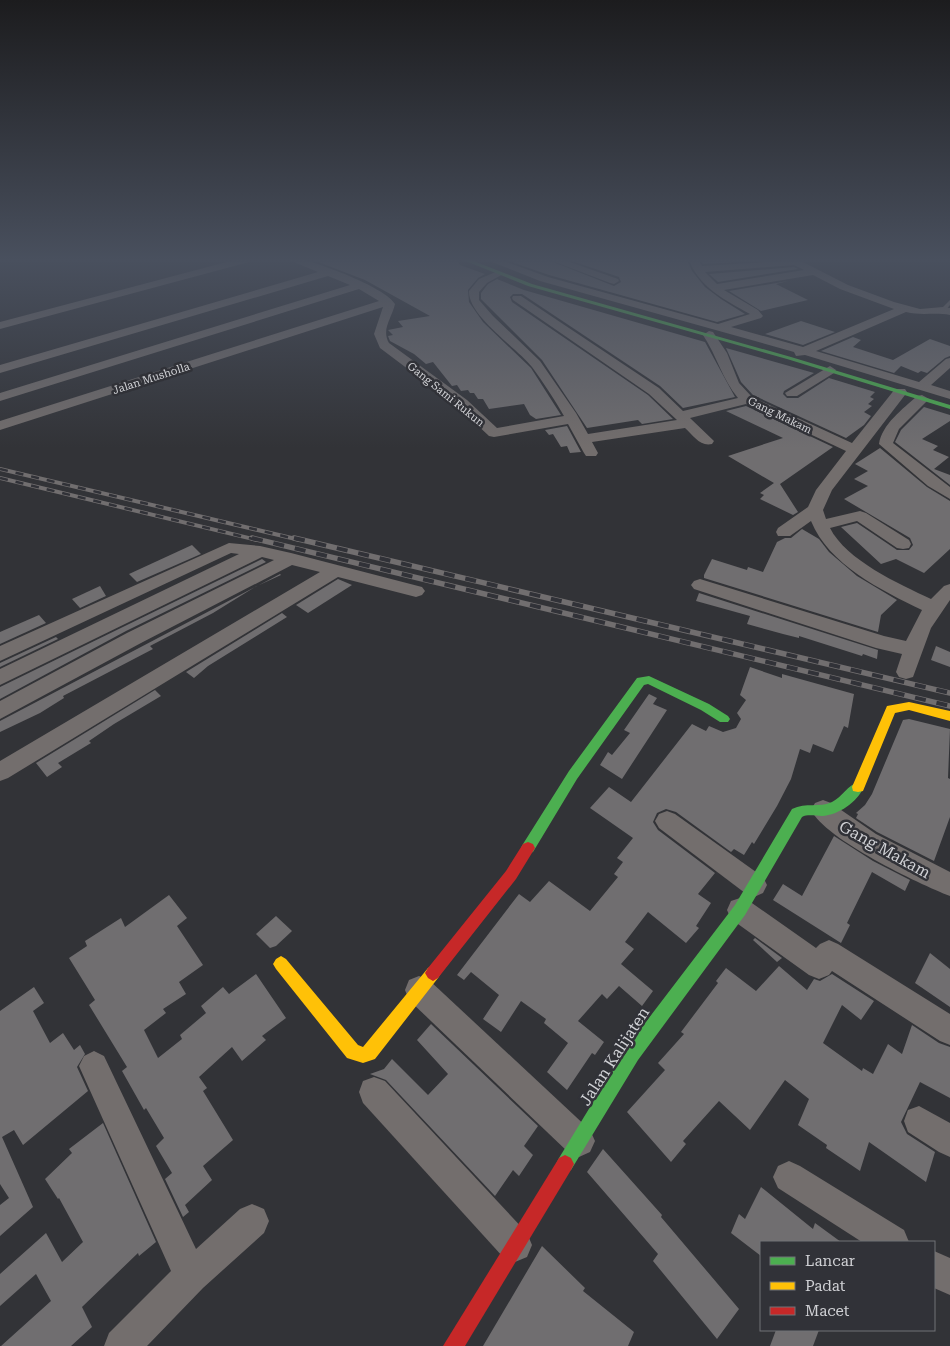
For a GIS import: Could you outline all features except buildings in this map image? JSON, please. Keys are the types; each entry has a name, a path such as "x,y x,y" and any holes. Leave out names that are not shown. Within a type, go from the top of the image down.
{"street":[{"path":"0,370 159,323"},
{"path":"0,398 241,323"},
{"name":"Jalan Musholla","path":"0,426 323,323"},
{"name":"Gang Sami Rukun","path":"383,323 378,337 384,345 462,404 494,433 572,419"},
{"path":"494,323 536,364 572,419 591,454"},
{"path":"554,323 654,391 707,441"},
{"path":"684,323 926,392 950,407"},
{"path":"714,331 737,323"},
{"path":"796,354 871,323"},
{"name":"Gang Makam","path":"714,331 720,354 733,384 747,400 875,436 932,483 950,494"},
{"path":"796,354 830,370 900,392 950,394"},
{"path":"897,646 926,619 937,599 856,564 834,546 823,520 824,490 875,436 926,392 950,362"},
{"path":"792,393 830,370"},
{"path":"875,436 900,392"},
{"path":"583,439 684,419 747,400"},
{"path":"784,532 823,520 860,516 903,544"},
{"path":"0,654 229,548 260,551 291,558 334,571 416,591"},
{"path":"0,678 260,551"},
{"path":"0,711 134,638 291,558"},
{"path":"0,772 334,571"},
{"path":"700,585 897,646"},
{"path":"897,646 906,672"},
{"path":"280,964 353,1052 363,1055 369,1052 511,876 574,775 640,681 649,680 705,707 724,719"},
{"path":"823,810 845,802 857,789 863,771 891,709 909,706 950,716"},
{"name":"Jalan Kalijaten","path":"453,1346 632,1054 740,910 797,813 812,809 823,810"},
{"name":"Gang Makam","path":"823,810 842,826 880,850 950,884"},
{"path":"667,821 754,885"},
{"path":"740,910 819,966 829,953 950,1031"},
{"path":"419,990 579,1141"},
{"path":"94,1066 191,1276"},
{"path":"374,1092 515,1245"},
{"path":"919,1121 950,1141"},
{"path":"789,1177 890,1241"},
{"path":"122,1346 191,1276 252,1221"},
{"path":"935,1269 950,1278"}],"railway":[{"path":"0,469 300,540"},
{"path":"0,478 257,540"},
{"path":"252,538 950,706"},
{"path":"294,538 950,693"}],"traffic: fast":[{"path":"664,323 789,358 950,407"},
{"path":"528,848 573,775 641,681 649,680 705,707 724,719"},
{"path":"565,1164 632,1054 740,910 797,813 805,810 826,810 837,806 851,796 858,787"}],"traffic: slow":[{"path":"858,787 891,709 909,706 950,716"},
{"path":"281,964 353,1052 363,1055 369,1053 433,973"}],"traffic: jam":[{"path":"433,973 511,875 528,848"},
{"path":"453,1346 565,1164"}]}
